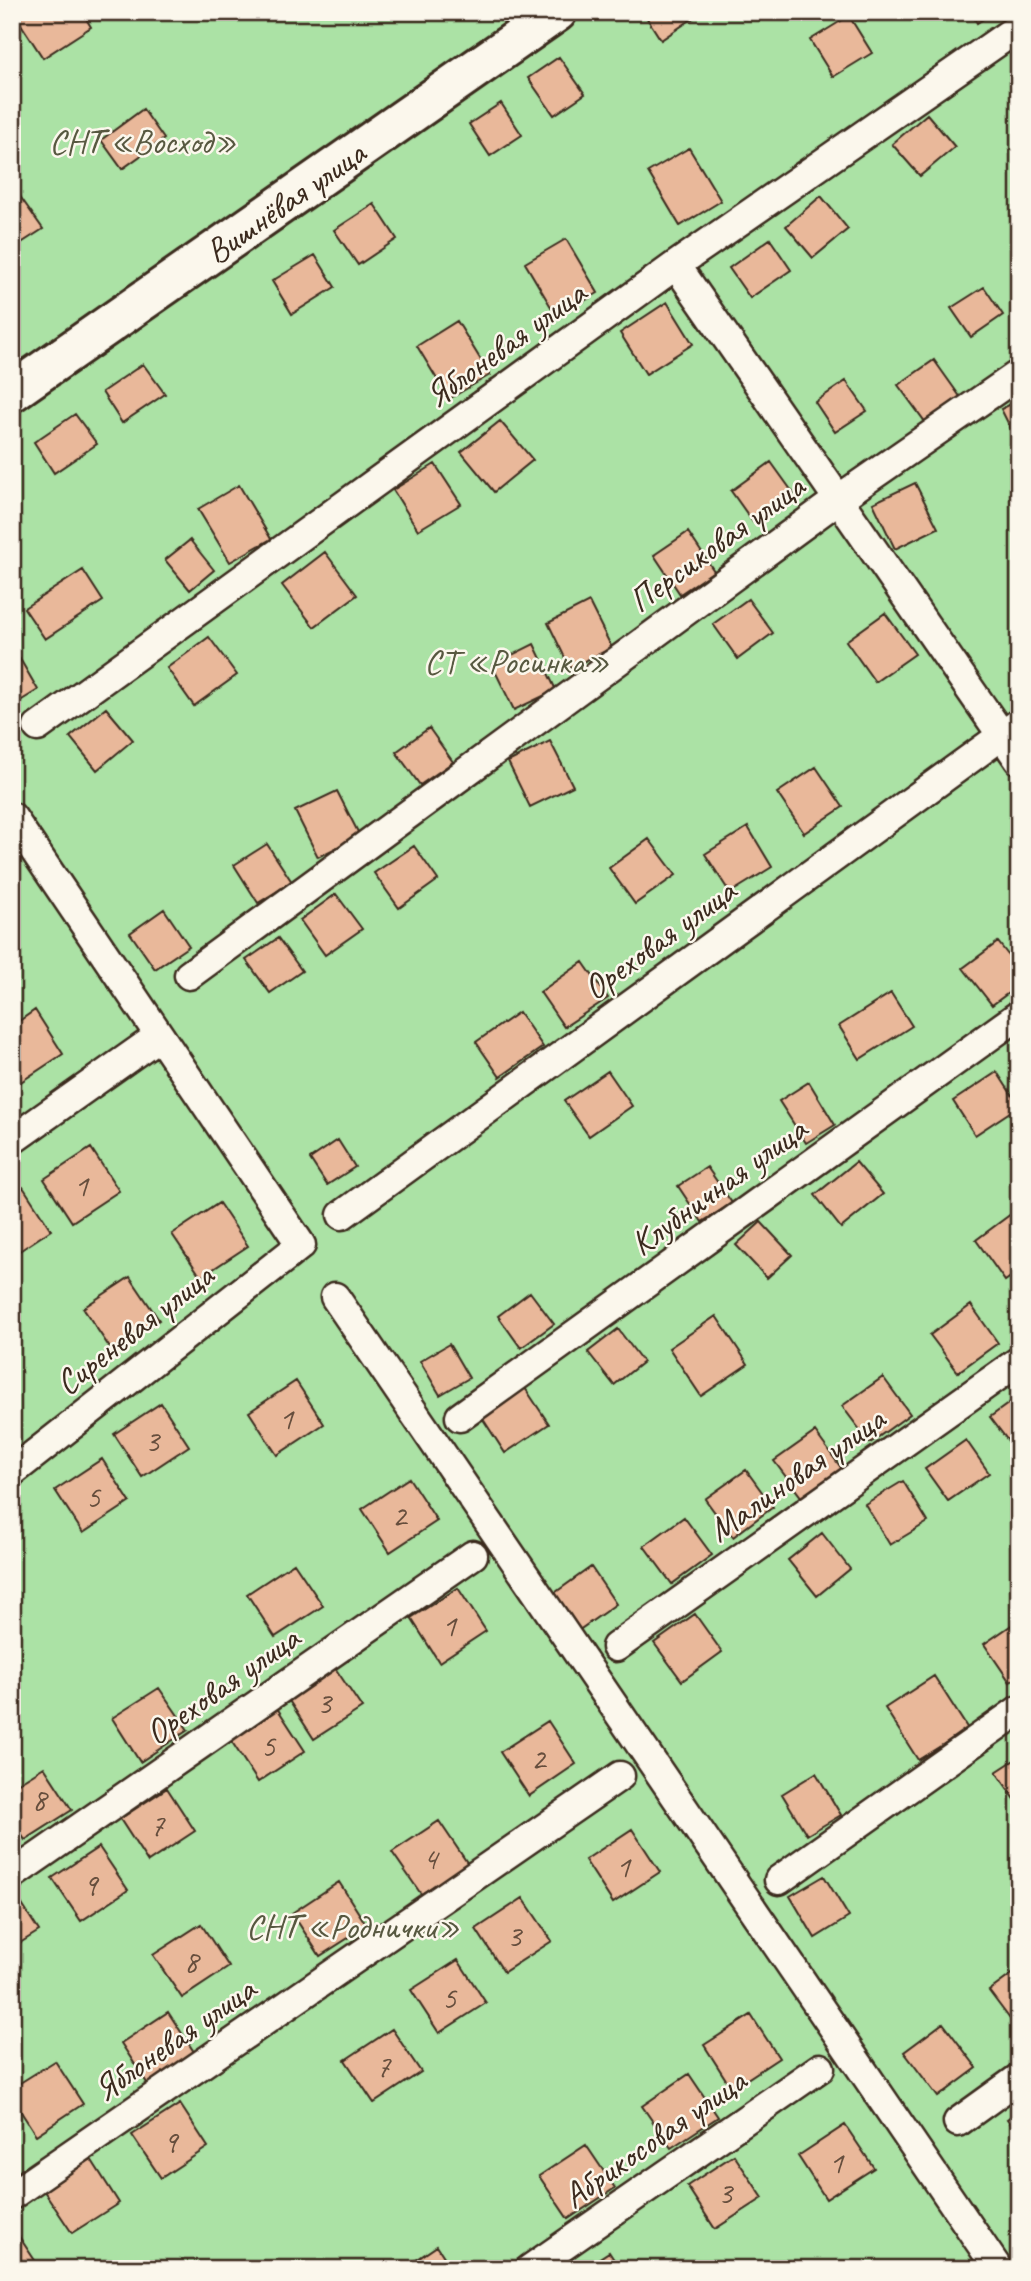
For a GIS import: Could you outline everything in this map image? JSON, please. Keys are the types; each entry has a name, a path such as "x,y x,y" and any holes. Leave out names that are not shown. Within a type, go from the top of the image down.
{"street":[{"name":"Вишнёвая улица","path":"12,392 557,12"},
{"name":"Яблоневая улица","path":"38,727 676,265 1019,27"},
{"path":"676,265 840,498 1010,729 1019,760"},
{"name":"Персиковая улица","path":"189,975 840,498 1019,374"},
{"name":"Ореховая улица","path":"342,1215 1010,729"},
{"path":"12,817 159,1036 12,1140"},
{"name":"Клубничная улица","path":"460,1417 1019,1015"},
{"name":"Сиреневая улица","path":"12,1472 301,1245 159,1036"},
{"path":"335,1297 998,2269"},
{"name":"Малиновая улица","path":"616,1647 1019,1362"},
{"name":"Ореховая улица","path":"12,1875 474,1555"},
{"path":"779,1880 1019,1710"},
{"name":"Яблоневая улица","path":"12,2195 620,1776"},
{"name":"Абрикосовая улица","path":"530,2269 820,2067"},
{"path":"958,2122 1019,2078"}],"green space":[{"name":"СТ «Росинка»","path":"12,12 1019,12 1019,2269 12,2269"}],"building":[{"path":"13,12 82,12 91,27 43,58"},
{"path":"643,12 702,12 661,40"},
{"path":"971,12 994,12 977,23"},
{"path":"849,16 872,53 833,77 810,40"},
{"path":"559,57 585,94 554,115 528,78"},
{"path":"501,103 522,135 490,156 469,124"},
{"path":"143,109 164,139 122,169 101,140"},
{"path":"927,114 955,147 920,176 892,144"},
{"path":"689,148 721,201 680,226 648,172"},
{"path":"19,195 43,229 12,249 12,199"},
{"path":"821,196 848,229 813,258 786,226"},
{"path":"374,204 397,239 358,265 334,230"},
{"path":"566,239 598,293 557,317 525,263"},
{"path":"770,239 791,270 750,298 729,268"},
{"path":"315,255 335,287 292,314 272,281"},
{"path":"984,287 1003,315 971,337 951,308"},
{"path":"667,302 693,344 646,374 620,333"},
{"path":"457,321 490,375 449,399 417,346"},
{"path":"934,360 961,398 926,423 898,385"},
{"path":"143,364 165,394 122,423 102,392"},
{"path":"846,381 867,411 835,432 815,402"},
{"path":"1019,400 1019,445 1001,409"},
{"path":"75,414 97,444 54,473 34,442"},
{"path":"500,421 533,460 494,492 461,452"},
{"path":"771,462 794,494 753,522 731,491"},
{"path":"435,464 461,504 418,530 393,490"},
{"path":"915,483 938,528 895,549 873,503"},
{"path":"239,485 271,539 230,562 198,509"},
{"path":"688,532 714,571 680,594 654,555"},
{"path":"190,540 214,570 190,590 165,560"},
{"path":"325,552 357,595 314,627 282,585"},
{"path":"83,570 103,601 45,639 24,608"},
{"path":"748,599 773,633 738,659 713,624"},
{"path":"589,602 612,648 570,668 548,623"},
{"path":"885,613 915,654 875,682 846,641"},
{"path":"209,637 237,675 194,706 167,668"},
{"path":"534,644 556,690 514,710 492,665"},
{"path":"20,659 38,690 12,706 12,663"},
{"path":"106,708 133,740 97,770 70,737"},
{"path":"429,728 453,762 420,785 396,752"},
{"path":"550,741 573,786 530,807 508,762"},
{"path":"816,767 843,807 804,833 777,793"},
{"path":"337,791 360,836 318,857 295,811"},
{"path":"748,827 772,867 730,893 705,854"},
{"path":"649,839 676,875 635,904 609,868"},
{"path":"267,844 292,882 258,903 234,865"},
{"path":"414,846 438,880 399,908 374,873"},
{"path":"336,894 362,929 325,955 300,920"},
{"path":"164,909 189,946 155,969 130,933"},
{"path":"278,938 302,971 270,993 246,960"},
{"path":"998,942 1019,969 1019,985 992,1005 963,968"},
{"path":"583,962 608,998 564,1027 540,992"},
{"path":"891,993 912,1026 860,1059 839,1026"},
{"path":"35,1010 63,1054 16,1085 12,1079 12,1026"},
{"path":"519,1012 543,1047 500,1077 476,1042"},
{"path":"608,1071 632,1106 589,1136 564,1101"},
{"path":"997,1072 1019,1106 975,1135 953,1101"},
{"path":"809,1082 835,1125 806,1143 779,1101"},
{"path":"338,1140 355,1167 327,1185 310,1159"},
{"path":"91,1148 119,1191 72,1222 44,1179"},
{"path":"856,1162 883,1194 841,1228 815,1195"},
{"path":"707,1167 732,1203 702,1222 678,1186"},
{"path":"23,1187 51,1230 12,1256 12,1194"},
{"path":"219,1203 248,1246 201,1277 172,1234"},
{"path":"1019,1208 1019,1271 1005,1281 976,1240"},
{"path":"761,1222 792,1255 767,1278 736,1245"},
{"path":"130,1277 159,1320 112,1351 83,1308"},
{"path":"530,1292 554,1324 521,1348 498,1316"},
{"path":"971,1305 998,1343 958,1372 930,1335"},
{"path":"716,1316 748,1364 701,1396 669,1348"},
{"path":"618,1329 643,1362 614,1385 588,1352"},
{"path":"449,1344 469,1378 440,1395 420,1361"},
{"path":"883,1377 910,1414 870,1443 842,1406"},
{"path":"296,1381 324,1424 277,1455 249,1412"},
{"path":"525,1388 549,1424 505,1453 481,1416"},
{"path":"1019,1396 1019,1454 1018,1454 990,1417"},
{"path":"161,1403 189,1446 142,1477 114,1434"},
{"path":"815,1432 842,1469 802,1498 774,1461"},
{"path":"966,1440 989,1473 948,1501 925,1469"},
{"path":"102,1459 130,1502 83,1533 55,1490"},
{"path":"746,1470 773,1507 733,1537 705,1499"},
{"path":"409,1478 437,1521 390,1552 362,1509"},
{"path":"903,1481 928,1522 890,1545 865,1504"},
{"path":"684,1517 712,1555 672,1584 644,1546"},
{"path":"822,1533 850,1569 817,1596 788,1560"},
{"path":"294,1563 323,1606 275,1637 247,1594"},
{"path":"591,1567 616,1604 575,1633 549,1597"},
{"path":"458,1588 486,1631 439,1662 411,1618"},
{"path":"695,1614 722,1652 682,1681 654,1643"},
{"path":"1019,1620 1019,1676 1010,1682 984,1644"},
{"path":"333,1665 362,1708 314,1739 286,1696"},
{"path":"934,1676 968,1729 918,1760 885,1708"},
{"path":"159,1688 188,1730 140,1762 112,1718"},
{"path":"277,1708 305,1751 258,1782 230,1739"},
{"path":"548,1721 576,1764 529,1796 500,1752"},
{"path":"1019,1757 1019,1805 996,1772"},
{"path":"44,1767 72,1810 25,1840 12,1820 12,1787"},
{"path":"816,1773 841,1815 807,1835 782,1794"},
{"path":"167,1788 195,1831 148,1862 120,1819"},
{"path":"439,1821 468,1864 421,1894 392,1852"},
{"path":"632,1829 660,1872 613,1903 585,1860"},
{"path":"99,1847 128,1890 81,1921 52,1878"},
{"path":"824,1876 849,1917 815,1938 790,1896"},
{"path":"339,1882 367,1926 320,1956 292,1913"},
{"path":"12,1889 39,1931 12,1948"},
{"path":"523,1898 552,1941 504,1972 476,1929"},
{"path":"201,1924 229,1967 182,1998 153,1955"},
{"path":"458,1960 486,2003 439,2033 411,1990"},
{"path":"1019,1969 1019,2031 989,1991"},
{"path":"168,2012 196,2055 149,2086 121,2043"},
{"path":"751,2015 779,2058 732,2089 704,2045"},
{"path":"943,2023 977,2068 938,2097 904,2052"},
{"path":"392,2029 421,2072 374,2103 345,2060"},
{"path":"55,2061 83,2104 36,2135 12,2098 12,2088"},
{"path":"689,2074 718,2117 671,2148 642,2106"},
{"path":"180,2104 208,2147 161,2178 132,2135"},
{"path":"1019,2110 1019,2135 1007,2119"},
{"path":"845,2125 874,2168 826,2199 798,2156"},
{"path":"586,2145 615,2188 568,2219 539,2176"},
{"path":"734,2155 763,2198 715,2229 687,2186"},
{"path":"91,2159 119,2203 72,2233 44,2191"},
{"path":"12,2226 36,2262 26,2269 12,2269"},
{"path":"437,2246 452,2269 403,2269"},
{"path":"609,2252 620,2269 583,2269"}],"park label":[{"name":"СНТ «Восход»","path":"143,141"},
{"name":"СНТ «Роднички»","path":"353,1926"}]}
